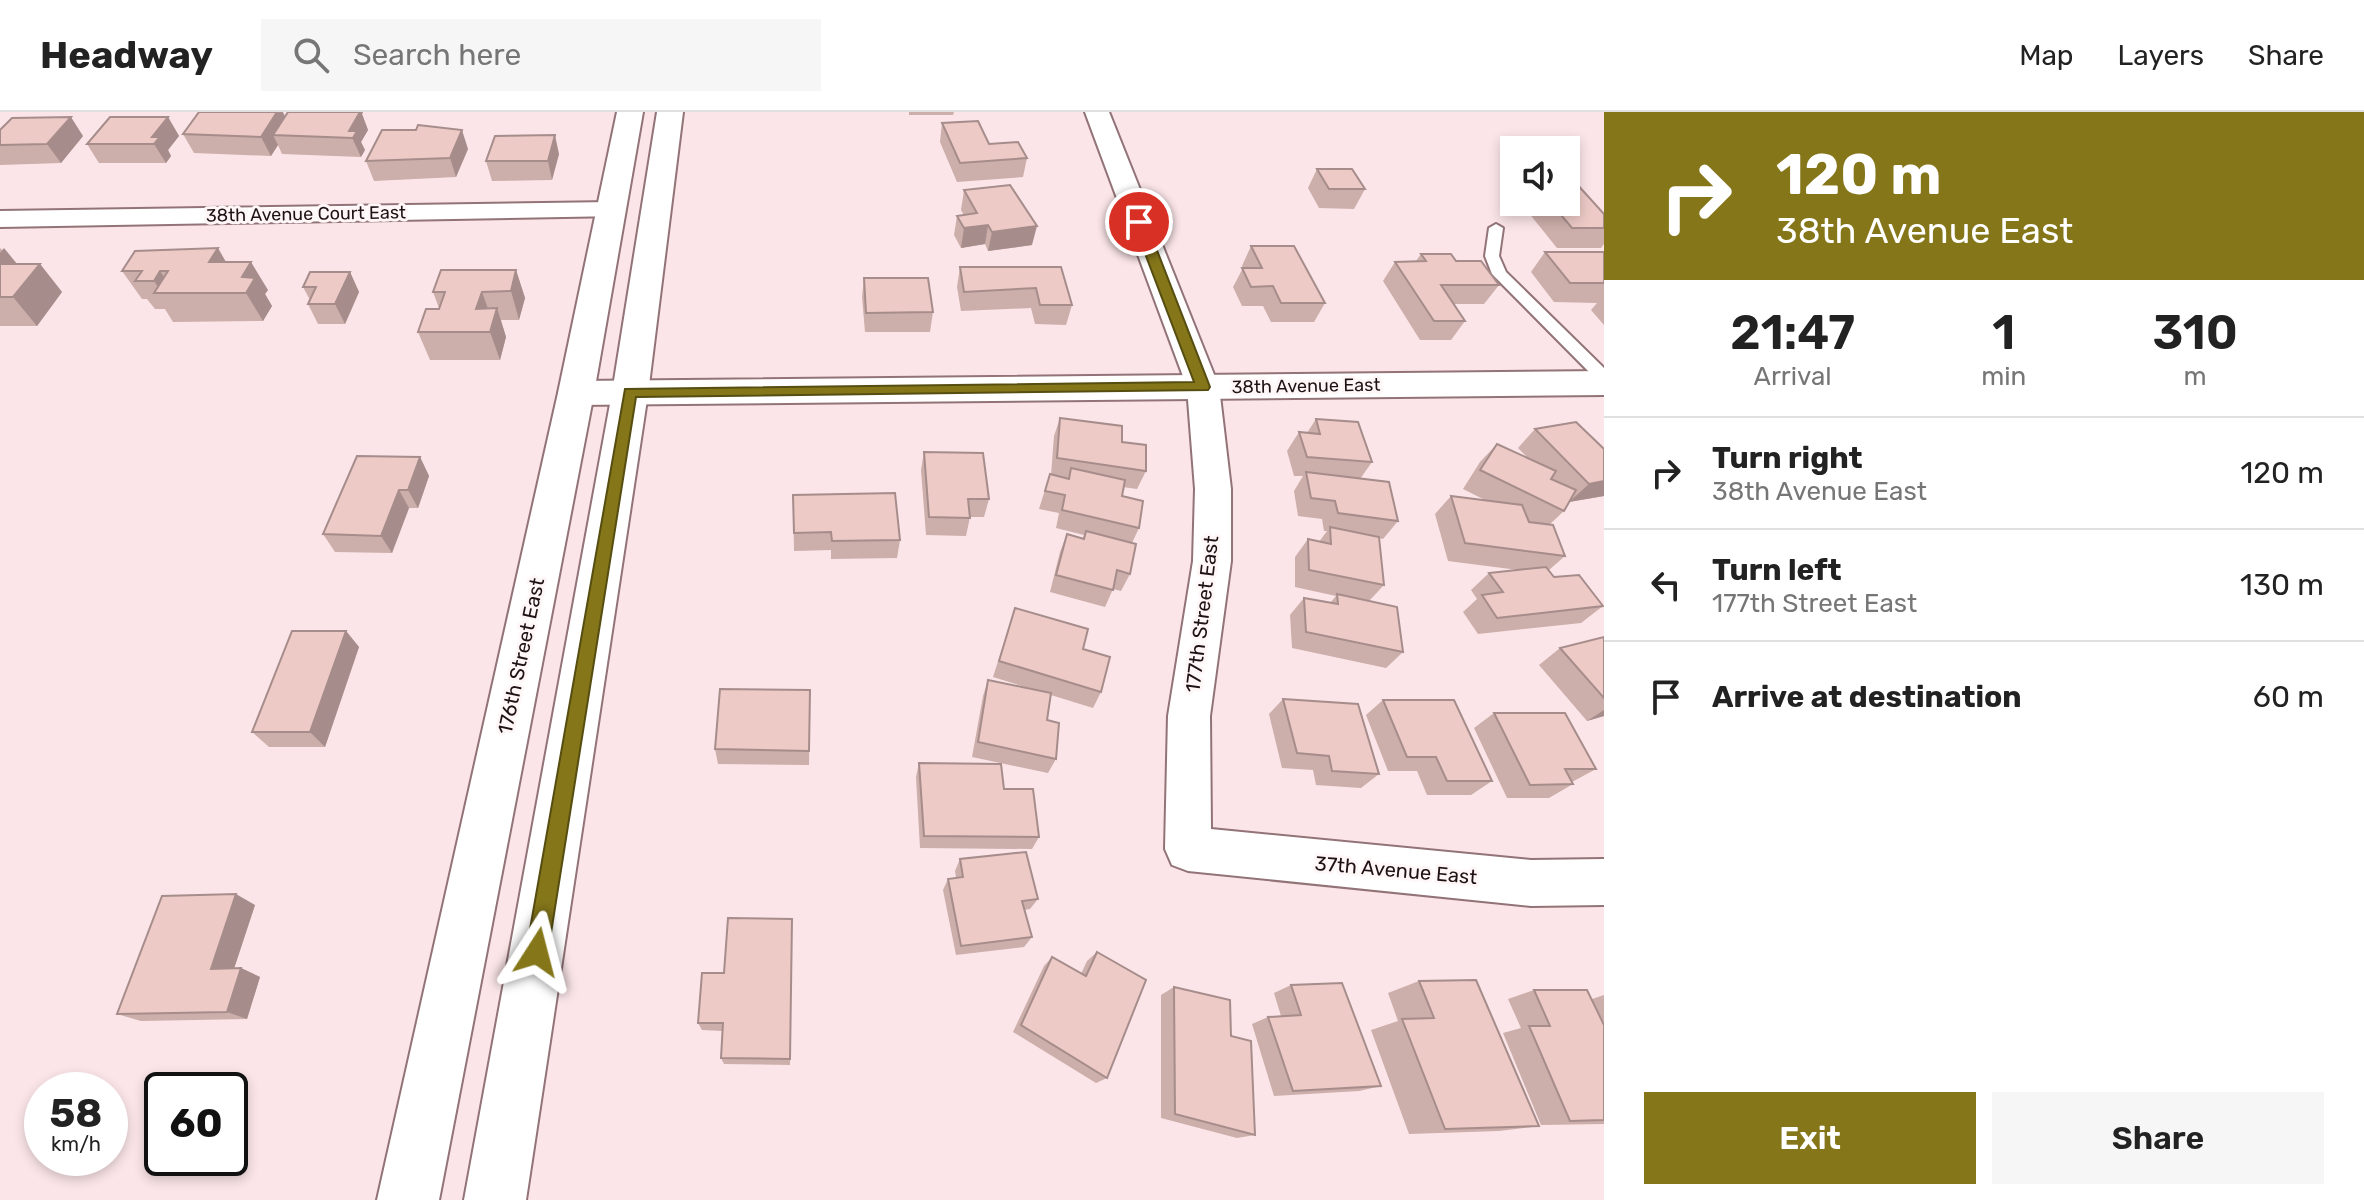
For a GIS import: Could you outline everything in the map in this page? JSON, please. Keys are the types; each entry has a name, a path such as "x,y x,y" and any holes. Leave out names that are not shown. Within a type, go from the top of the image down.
{"main road":[{"name":"176th Street East","path":"408,1200 576,393 630,112"},
{"path":"495,1200 630,393 670,112"},
{"name":"38th Avenue East","path":"576,393 1604,383"}],"street":[{"name":"177th Street East","path":"1097,112 1203,387 1213,489 1212,561 1189,716 1188,849"},
{"name":"38th Avenue Court East","path":"0,219 611,210"},
{"name":"37th Avenue East","path":"1188,849 1531,883 1604,882"}],"lane":[{"path":"1496,228 1492,256 1499,274 1604,377"}],"building":[{"path":"199,112 277,112 261,137 183,134"},
{"path":"288,112 360,112 349,131 357,131 353,138 273,135"},
{"path":"71,117 47,144 0,145 0,130 12,118"},
{"path":"110,117 168,117 152,137 160,137 154,144 87,144"},
{"path":"978,121 989,144 1018,142 1027,158 960,163 942,123"},
{"path":"418,125 462,130 450,158 366,161 382,130 416,130"},
{"path":"555,135 548,161 486,161 495,136"},
{"path":"1317,169 1352,169 1365,189 1329,189"},
{"path":"1010,185 1037,226 992,232 988,225 964,228 957,216 977,213 964,190"},
{"path":"1580,187 1604,214 1604,228 1572,228 1562,216 1580,216"},
{"path":"1251,246 1294,246 1325,303 1281,303 1273,286 1251,287 1242,268 1262,268"},
{"path":"218,248 209,262 251,262 242,277 255,278 246,293 154,293 168,271 160,271 154,281 135,281 142,271 122,271 135,251"},
{"path":"1545,252 1604,252 1604,283 1570,283"},
{"path":"1421,254 1451,254 1456,261 1481,261 1499,285 1441,285 1465,321 1434,321 1395,262 1426,261"},
{"path":"0,264 40,264 13,297 0,297"},
{"path":"960,267 1061,267 1072,305 1040,305 1036,288 964,292"},
{"path":"441,270 516,270 511,291 482,292 476,309 497,308 490,332 418,332 426,309 439,309 445,292 433,292"},
{"path":"310,272 350,272 335,304 308,304 316,287 303,287"},
{"path":"864,278 928,278 933,312 866,313"},
{"path":"1060,418 1122,426 1122,442 1146,445 1146,471 1057,458"},
{"path":"1316,419 1358,422 1372,462 1307,457 1299,432 1320,434"},
{"path":"1576,422 1604,449 1604,481 1589,484 1535,429"},
{"path":"1497,444 1556,471 1551,479 1576,490 1564,511 1480,470"},
{"path":"924,452 983,453 989,499 968,499 970,518 929,517"},
{"path":"357,456 420,457 408,490 399,490 381,536 323,534"},
{"path":"1071,468 1125,480 1122,496 1143,501 1139,528 1062,510 1065,495 1045,491 1050,474 1069,479"},
{"path":"1306,472 1389,482 1398,521 1338,513 1335,501 1311,498"},
{"path":"895,493 900,540 832,541 831,532 794,533 793,495"},
{"path":"1451,496 1522,505 1529,522 1553,525 1565,556 1465,543"},
{"path":"1330,527 1379,537 1384,585 1309,570 1308,539 1331,544"},
{"path":"1086,531 1136,544 1130,574 1117,570 1113,590 1056,575 1067,534 1084,539"},
{"path":"1546,567 1554,577 1579,575 1603,606 1497,618 1482,595 1503,592 1489,573"},
{"path":"1337,594 1397,607 1403,652 1306,632 1304,598 1338,604"},
{"path":"1015,608 1088,629 1083,649 1110,657 1101,692 999,661"},
{"path":"292,631 346,631 310,732 252,732"},
{"path":"1604,637 1604,698 1560,648"},
{"path":"988,680 1051,693 1047,720 1059,723 1056,759 978,742"},
{"path":"720,689 810,690 809,751 715,749"},
{"path":"1283,699 1358,704 1379,774 1332,771 1329,756 1297,753"},
{"path":"1383,700 1454,700 1492,781 1447,781 1436,757 1407,757"},
{"path":"1494,713 1565,713 1596,769 1565,769 1573,784 1530,785"},
{"path":"919,763 1001,764 1004,789 1033,789 1039,837 924,836"},
{"path":"1026,852 1038,899 1022,901 1032,937 961,946 948,879 963,877 960,859"},
{"path":"236,894 211,969 241,968 227,1012 117,1014 162,896"},
{"path":"728,918 792,919 790,1059 721,1058 723,1023 698,1023 702,973 724,973"},
{"path":"1097,952 1146,980 1107,1078 1021,1025 1052,957 1086,976"},
{"path":"1476,980 1539,1126 1445,1129 1402,1019 1434,1018 1419,981"},
{"path":"1342,983 1381,1086 1293,1091 1268,1017 1301,1015 1291,985"},
{"path":"1174,987 1230,1000 1231,1036 1251,1041 1255,1135 1175,1114"},
{"path":"1534,990 1587,990 1604,1025 1604,1120 1570,1121 1529,1026 1550,1026"}],"route":[{"path":"537,952 630,393 1203,387 1139,222"}]}
